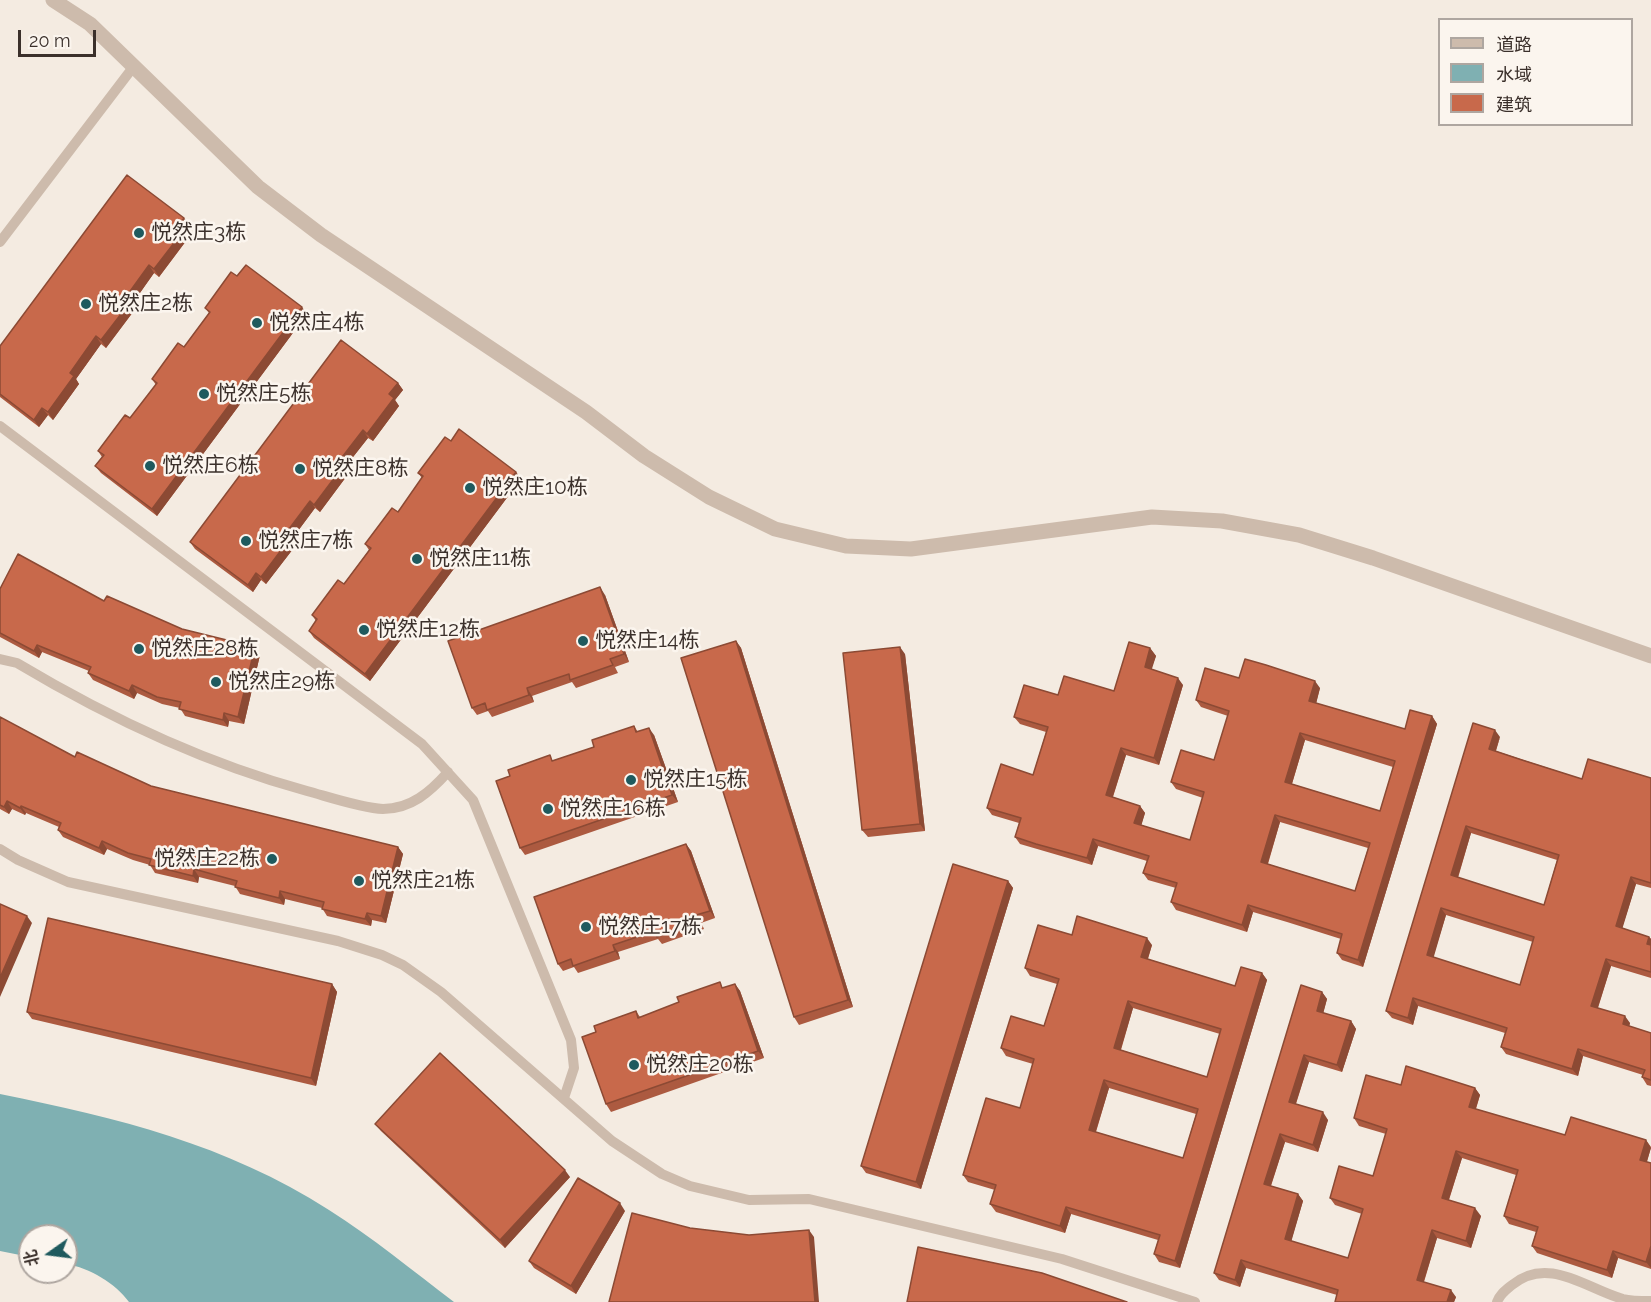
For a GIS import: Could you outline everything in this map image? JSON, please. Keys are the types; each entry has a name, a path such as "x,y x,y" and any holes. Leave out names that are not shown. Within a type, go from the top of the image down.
{"street":[{"path":"53,0 90,24 258,187 321,235 586,412 644,456 709,497 775,529 846,546 911,549 1152,517 1222,521 1299,535 1373,558 1651,656"}],"lane":[{"path":"0,242 134,66"},
{"path":"0,426 422,744 473,800 571,1040 574,1068 564,1098"},
{"path":"0,659 16,663 95,708 166,743 262,778 327,797 382,808 408,804 431,792 448,772"},
{"path":"0,849 18,860 68,882 338,941 382,955 403,965 441,992 636,1159 690,1186 749,1200 809,1199 1062,1259 1195,1302"},
{"path":"1497,1302 1500,1295 1520,1278 1546,1272 1572,1277 1623,1299 1651,1301"}],"water":[{"path":"0,1094 129,1124 170,1136 251,1167 345,1220 454,1302 129,1302 101,1277 78,1267 78,1224 18,1224 18,1255 0,1251"}],"building":[{"path":"127,175 184,218 176,230 181,234 154,269 149,265 123,301 128,305 101,340 96,336 70,373 74,376 48,412 42,408 34,420 0,394 0,346"},
{"path":"246,265 302,307 152,509 95,466 104,455 98,451 125,415 130,418 157,383 152,379 178,343 184,347 210,312 205,308 231,272 237,276"},
{"path":"341,340 398,383 389,394 394,398 367,434 363,430 336,465 341,469 314,505 310,501 283,537 288,541 261,577 256,573 248,585 190,542"},
{"path":"459,429 516,472 365,674 309,631 317,619 312,615 338,580 344,584 371,548 365,544 392,508 398,512 423,476 418,473 445,437 451,441"},
{"path":"18,554 104,601 107,596 182,629 255,647 238,717 224,713 223,720 179,709 181,702 157,697 132,685 129,691 88,673 91,667 37,645 34,651 0,633 0,589"},
{"path":"600,587 624,654 610,659 613,665 570,680 569,674 527,688 529,695 487,710 485,703 472,708 448,641"},
{"path":"736,641 848,1000 794,1017 681,658"},
{"path":"1129,642 1150,648 1145,667 1178,678 1154,758 1121,748 1106,795 1140,806 1134,823 1190,840 1204,792 1171,782 1181,750 1214,760 1229,711 1196,700 1205,668 1239,678 1245,659 1266,665 1315,681 1309,701 1405,729 1410,710 1432,716 1358,960 1337,953 1342,934 1248,905 1242,925 1171,902 1177,883 1143,873 1149,856 1093,839 1087,858 1036,844 1015,837 1021,818 987,808 1001,764 1033,775 1048,727 1014,717 1024,685 1058,695 1064,676 1114,691","holes":["1300,733 1395,761 1380,811 1285,782","1275,815 1370,843 1355,891 1261,862"]},
{"path":"900,647 920,824 862,830 843,653"},
{"path":"0,717 75,757 77,752 151,786 398,847 381,916 367,913 365,919 322,909 324,902 280,891 279,898 235,887 237,881 194,869 193,876 149,865 151,859 128,853 102,841 99,848 58,830 61,823 21,806 20,808 7,801 4,807 0,805"},
{"path":"1473,723 1495,730 1489,749 1582,779 1588,759 1651,778 1651,883 1631,877 1616,926 1649,937 1647,944 1651,945 1651,972 1606,959 1591,1006 1625,1016 1623,1024 1651,1033 1651,1080 1642,1077 1645,1070 1578,1049 1572,1069 1501,1047 1507,1028 1413,998 1408,1018 1386,1011","holes":["1466,826 1559,855 1544,905 1451,875","1441,908 1534,937 1520,985 1427,955"]},
{"path":"634,726 636,732 649,728 672,795 520,848 496,781 510,776 508,770 550,755 552,761 594,747 592,740"},
{"path":"686,844 710,911 696,915 699,922 657,937 655,931 613,945 615,951 573,966 571,959 558,964 534,897"},
{"path":"953,864 1008,881 916,1182 861,1166"},
{"path":"0,904 27,916 0,978"},
{"path":"1077,916 1147,938 1141,957 1235,986 1241,967 1262,973 1175,1261 1154,1254 1160,1235 1066,1207 1060,1226 990,1204 996,1185 963,1175 986,1098 1020,1108 1034,1059 1001,1048 1011,1016 1044,1026 1059,979 1025,968 1038,925 1072,935","holes":["1128,1001 1221,1029 1207,1077 1114,1048","1104,1080 1198,1109 1183,1158 1089,1130"]},
{"path":"48,918 332,984 311,1078 27,1012"},
{"path":"720,982 722,988 735,984 758,1051 606,1104 582,1037 596,1032 594,1026 636,1011 638,1018 679,1002 677,997"},
{"path":"1301,985 1322,992 1317,1011 1351,1021 1337,1065 1304,1055 1289,1102 1323,1112 1313,1145 1280,1134 1264,1184 1298,1194 1285,1239 1348,1258 1363,1209 1330,1198 1339,1166 1373,1176 1387,1129 1354,1118 1366,1075 1401,1085 1406,1066 1475,1088 1469,1107 1565,1135 1571,1117 1646,1140 1640,1160 1651,1163 1651,1246 1646,1262 1613,1251 1607,1270 1532,1246 1538,1227 1504,1216 1518,1170 1456,1151 1442,1198 1475,1208 1466,1241 1432,1230 1417,1280 1451,1290 1447,1302 1335,1302 1338,1290 1241,1260 1235,1280 1214,1273"},
{"path":"440,1053 565,1170 500,1240 375,1124"},
{"path":"578,1178 620,1203 571,1286 529,1261"},
{"path":"632,1213 690,1228 749,1235 809,1230 815,1302 609,1302"},
{"path":"918,1247 1042,1273 1127,1302 907,1302"}],"place":[{"name":"悦然庄3栋","path":"139,233"},
{"name":"悦然庄2栋","path":"86,304"},
{"name":"悦然庄4栋","path":"257,323"},
{"name":"悦然庄5栋","path":"204,394"},
{"name":"悦然庄6栋","path":"150,466"},
{"name":"悦然庄8栋","path":"300,469"},
{"name":"悦然庄10栋","path":"470,488"},
{"name":"悦然庄7栋","path":"246,541"},
{"name":"悦然庄11栋","path":"417,559"},
{"name":"悦然庄12栋","path":"364,630"},
{"name":"悦然庄14栋","path":"583,641"},
{"name":"悦然庄28栋","path":"139,649"},
{"name":"悦然庄29栋","path":"216,682"},
{"name":"悦然庄15栋","path":"631,780"},
{"name":"悦然庄16栋","path":"548,809"},
{"name":"悦然庄22栋","path":"272,859"},
{"name":"悦然庄21栋","path":"359,881"},
{"name":"悦然庄17栋","path":"586,927"},
{"name":"悦然庄20栋","path":"634,1065"}]}
